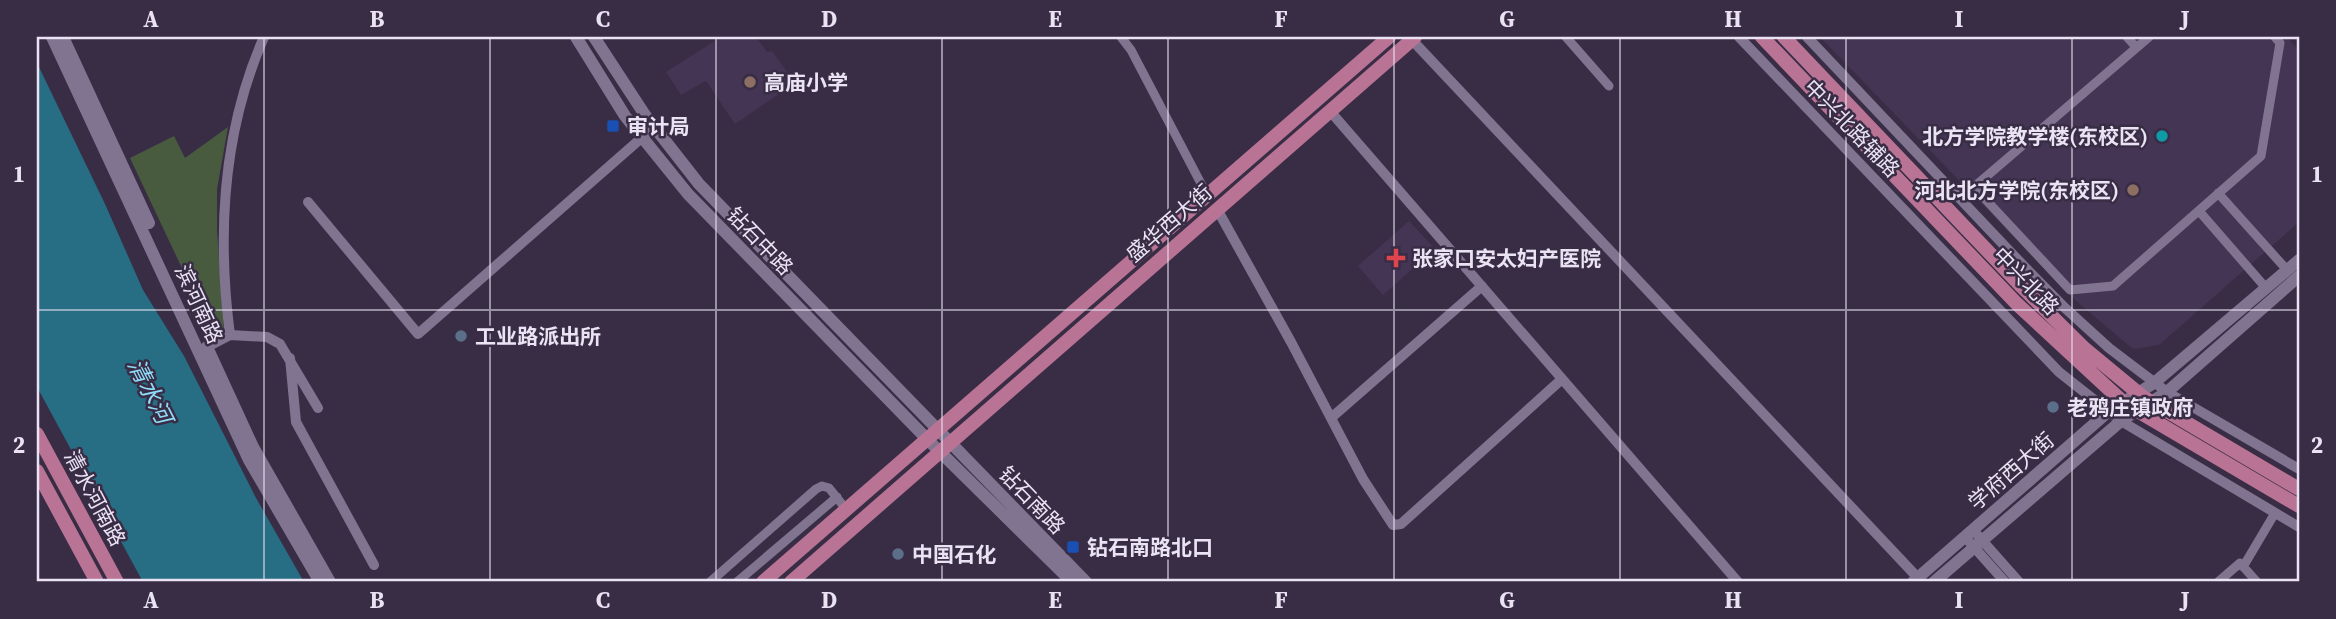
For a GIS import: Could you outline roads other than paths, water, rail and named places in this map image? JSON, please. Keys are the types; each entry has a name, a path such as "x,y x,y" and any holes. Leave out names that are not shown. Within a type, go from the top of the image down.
{"main road":[{"name":"滨河南路","path":"52,37 203,349 253,447 330,582"},
{"name":"滨河南路","path":"63,37 250,460 320,582"},
{"name":"钻石中路","path":"576,37 625,116 688,194 933,434"},
{"name":"钻石中路","path":"594,37 626,88 699,184 946,448"},
{"name":"盛华西大街","path":"840,508 933,434 1389,37"},
{"name":"中兴北路","path":"1762,37 2017,304 2124,403 2299,506"},
{"name":"中兴北路","path":"1784,37 2020,285 2085,349 2152,402 2299,489"},
{"name":"盛华西大街","path":"791,582 1413,38"},
{"name":"学府西大街","path":"1934,582 1973,539 2109,411 2154,383 2299,260"},
{"name":"学府西大街","path":"1916,580 1973,539 2121,421 2167,392 2299,276"},
{"path":"1069,314 1081,328"},
{"name":"清水河南路","path":"37,434 117,582"},
{"name":"钻石南路","path":"946,448 1072,582"},
{"name":"钻石南路","path":"946,448 1086,582"},
{"name":"清水河南路","path":"37,471 97,582"},
{"path":"763,582 840,508"}],"street":[{"path":"230,334 223,216 231,149 243,92 264,37"},
{"path":"1121,37 1131,50 1207,195"},
{"path":"1566,37 1609,86"},
{"name":"中兴北路辅路","path":"1739,37 2038,352 2121,421 2299,527"},
{"name":"中兴北路辅路","path":"1807,37 2065,307 2127,363 2167,392 2299,468"},
{"path":"2127,37 2136,47"},
{"path":"2149,37 1974,187 2070,290 2113,286 2260,156 2280,43 2275,37"},
{"path":"1413,38 1916,580"},
{"path":"1329,111 1738,582"},
{"path":"308,202 418,334 654,127"},
{"path":"2218,193 2287,271"},
{"path":"1217,209 1363,479 1394,525 1401,524 1562,379"},
{"path":"2199,211 2266,288"},
{"path":"1331,418 1482,286"},
{"path":"203,349 230,334 274,339 285,349 318,408"},
{"path":"290,358 296,422 374,565"},
{"path":"710,582 816,489 822,486 829,488 840,508 737,582"},
{"path":"2244,567 2275,513"},
{"path":"1973,539 2005,582"},
{"path":"1973,539 2019,582"},
{"path":"2218,582 2240,563 2257,582"}],"water":[{"name":"清水河","path":"37,63 143,290 184,356 256,498 304,582 143,582 37,387"}],"place":[{"name":"高庙小学","path":"750,82"},
{"name":"审计局","path":"613,126"},
{"name":"北方学院教学楼(东校区)","path":"2162,136"},
{"name":"河北北方学院(东校区)","path":"2133,190"},
{"name":"张家口安太妇产医院","path":"1396,258"},
{"name":"工业路派出所","path":"461,336"},
{"name":"老鸦庄镇政府","path":"2053,407"},
{"name":"钻石南路北口","path":"1073,547"},
{"name":"中国石化","path":"898,554"}]}
